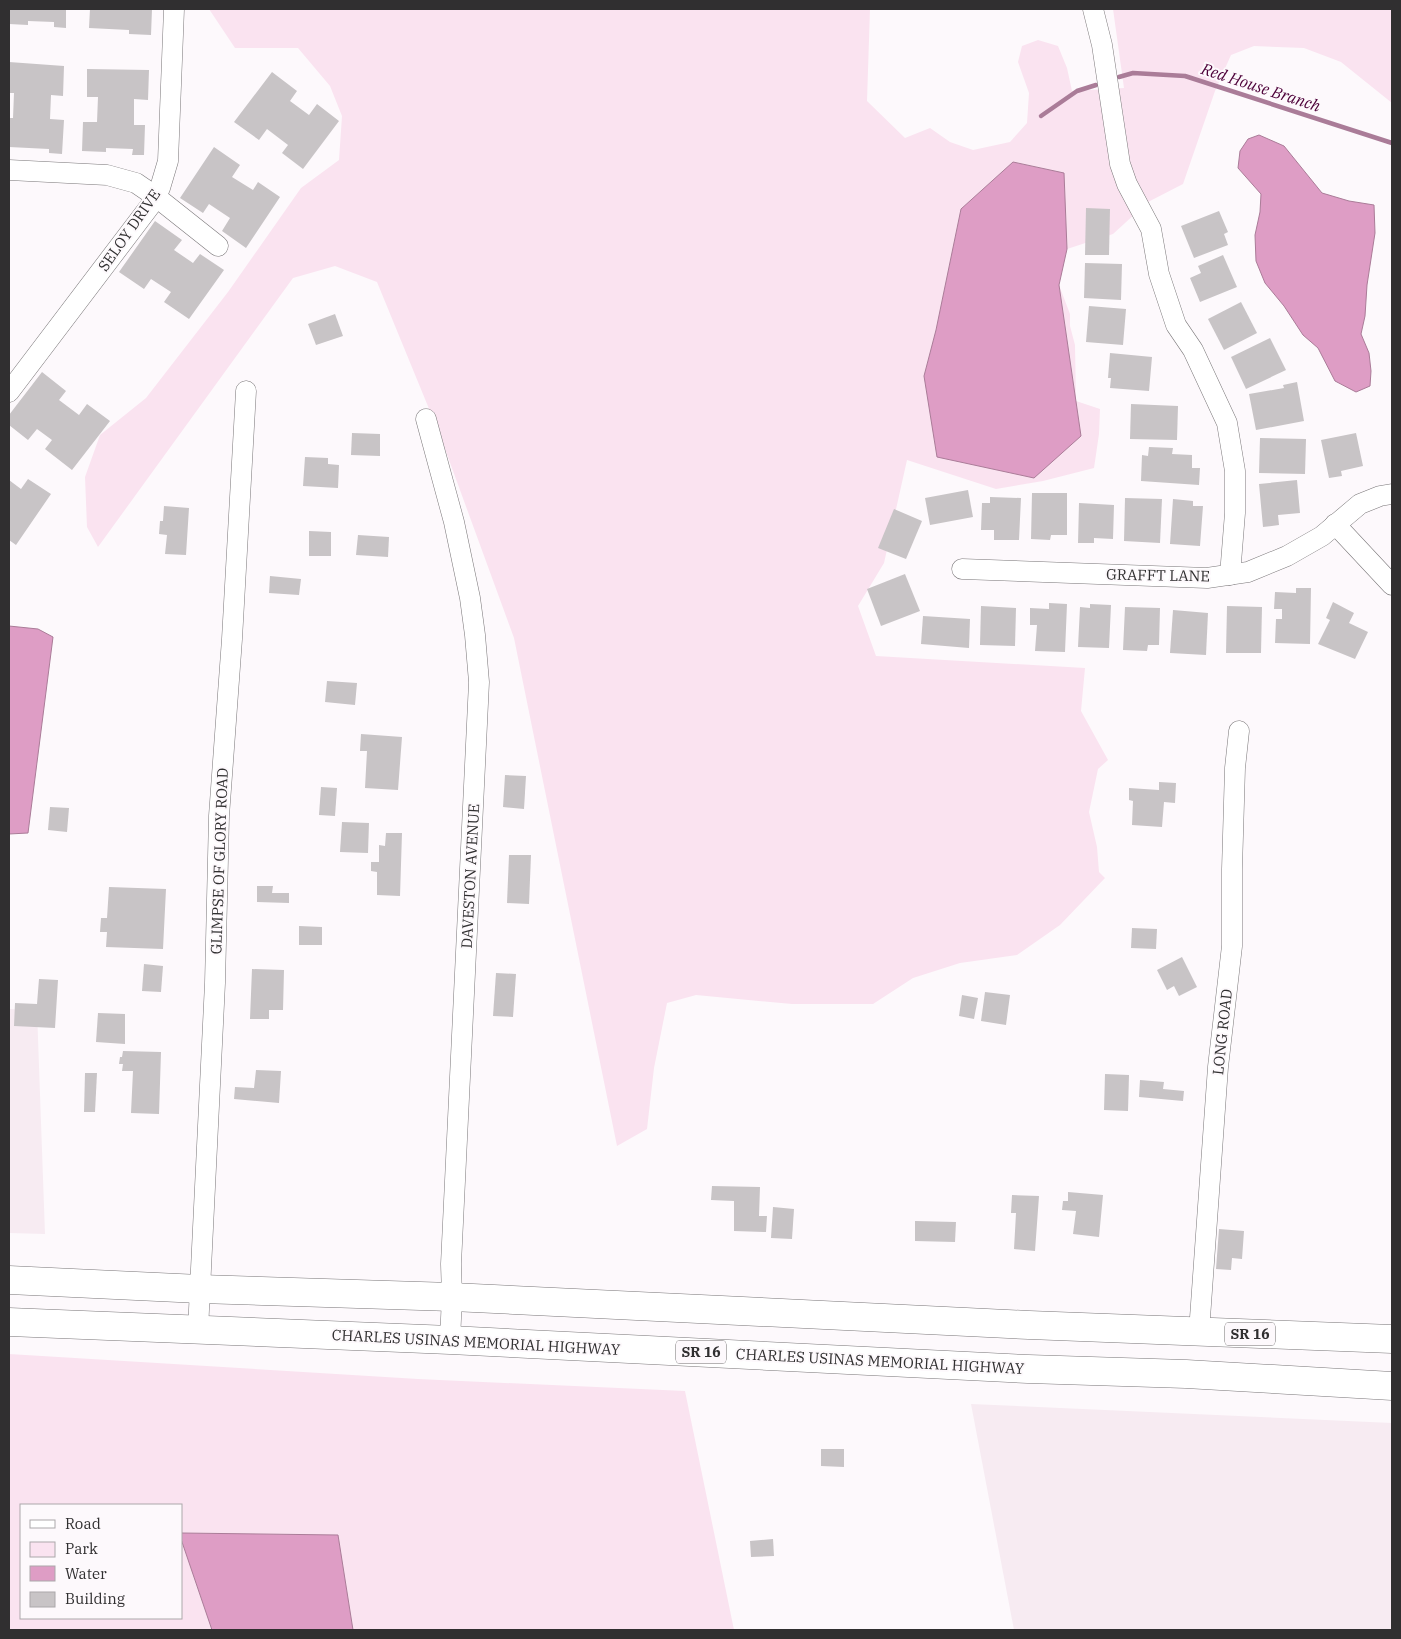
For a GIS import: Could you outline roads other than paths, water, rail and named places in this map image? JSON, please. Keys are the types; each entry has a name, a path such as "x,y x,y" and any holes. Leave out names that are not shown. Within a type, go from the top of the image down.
{"highway":[{"name":"SR 16","path":"9,1280 200,1289 452,1297 1199,1332 1392,1339"},
{"name":"CHARLES USINAS MEMORIAL HIGHWAY","path":"9,1322 450,1340 1028,1369 1186,1374 1392,1386"}],"street":[{"name":"SELOY DRIVE","path":"9,392 150,206 160,188 168,161 174,9"},
{"path":"1093,9 1102,45 1120,164 1127,184 1151,229 1159,274 1176,325 1193,350 1227,423 1235,471 1235,513 1230,574"},
{"path":"9,170 107,175 136,183 218,246"},
{"name":"GLIMPSE OF GLORY ROAD","path":"198,1330 215,983 219,816 232,639 246,392"},
{"name":"DAVESTON AVENUE","path":"426,419 454,522 470,598 476,635 479,682 451,1264 450,1340"},
{"name":"GRAFFT LANE","path":"962,569 1207,578 1248,572 1287,556 1322,536 1360,504 1380,496 1392,494"},
{"path":"1335,524 1392,585"},
{"name":"LONG ROAD","path":"1199,1332 1218,1067 1232,946 1235,768 1239,731"}],"water":[{"path":"1259,135 1284,146 1322,193 1349,201 1374,205 1375,233 1361,334 1369,353 1370,386 1356,392 1335,381 1318,348 1303,335 1284,306 1265,283 1256,261 1255,235 1260,212 1261,194 1238,168 1240,151 1248,139"},
{"path":"1013,162 1064,173 1067,249 1059,285 1081,436 1034,478 937,457 924,376 936,330 961,209"},
{"path":"9,626 38,629 53,637 28,833 9,834"},
{"path":"182,1533 338,1535 353,1630 212,1630 182,1542"}],"waterway":[{"name":"Red House Branch","path":"1119,77 1133,73 1185,76 1392,143"},
{"name":"Red House Branch","path":"1041,116 1077,91 1096,85"}]}
